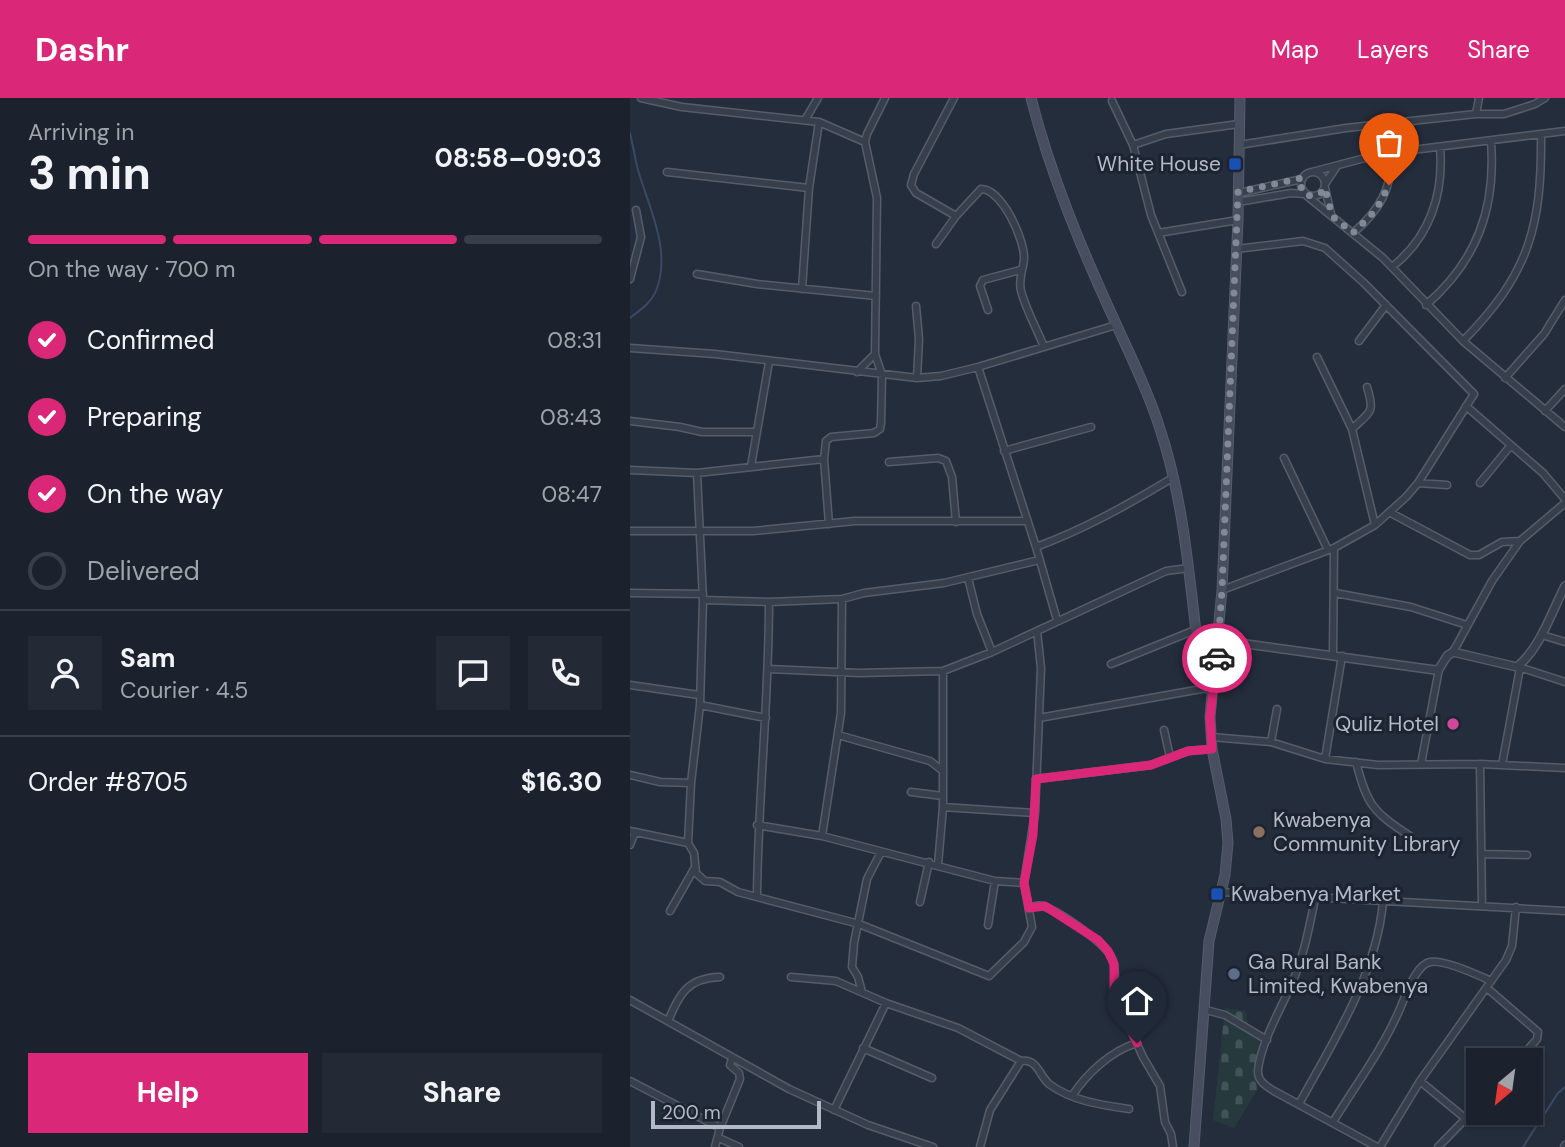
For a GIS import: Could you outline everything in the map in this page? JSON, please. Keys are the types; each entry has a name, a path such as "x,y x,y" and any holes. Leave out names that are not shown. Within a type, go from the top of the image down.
{"main road":[{"path":"1031,98 1042,141 1074,228 1160,426 1174,477 1189,568 1202,680 1210,690"},
{"path":"1194,1147 1209,941 1221,892 1228,836 1212,749 1210,690 1219,640 1222,590 1238,220 1240,98"}],"street":[{"path":"641,98 682,107 819,122 865,142"},
{"path":"806,120 818,98"},
{"path":"829,524 824,459 826,441 829,438 874,433 880,429 882,375 875,354 877,198 865,142 885,98"},
{"path":"954,98 912,177 911,185 916,193 956,216"},
{"path":"1476,114 1479,98"},
{"path":"1239,145 1317,132 1476,114 1504,114 1545,98"},
{"path":"1112,102 1133,145 1145,195 1182,292"},
{"path":"802,289 809,188 819,122"},
{"path":"1133,145 1166,134 1239,124"},
{"path":"1238,197 1252,190 1302,178 1312,172 1360,158 1565,131"},
{"path":"1463,341 1501,299 1531,241 1539,201 1541,134"},
{"path":"1426,304 1457,274 1485,218 1493,172 1491,142"},
{"path":"1392,267 1413,247 1424,232 1433,212 1441,180 1440,147"},
{"path":"1353,233 1370,217 1386,193 1391,174 1391,153"},
{"path":"1238,197 1253,199 1291,193 1320,194 1337,166"},
{"path":"667,172 809,188"},
{"path":"1312,172 1320,174 1332,216"},
{"path":"1302,178 1301,187 1306,195 1392,267 1463,341 1565,427"},
{"path":"936,244 956,216 981,189 992,193 1005,207 1016,228 1023,257 1020,288 1044,347"},
{"path":"1252,190 1253,199"},
{"path":"630,279 641,237 636,210"},
{"path":"1158,233 1238,220"},
{"path":"1222,590 1331,549 1375,525 1419,483 1434,461 1448,431 1473,396 1473,392 1386,305 1337,258 1318,244 1303,241 1236,249"},
{"path":"988,310 980,286 983,280 1020,270"},
{"path":"697,274 876,296"},
{"path":"1506,378 1544,334 1565,300"},
{"path":"1359,341 1386,305"},
{"path":"916,306 919,339 917,378"},
{"path":"630,348 715,354 917,378 941,376 978,367 1116,325"},
{"path":"857,372 875,354"},
{"path":"1317,357 1352,429 1375,525"},
{"path":"751,466 769,362"},
{"path":"978,367 1057,620"},
{"path":"1352,429 1371,410 1373,404 1367,387"},
{"path":"1545,411 1565,389"},
{"path":"1421,764 1439,668 1453,652 1492,581 1520,541 1565,501 1551,481 1466,406"},
{"path":"630,421 702,432 756,432"},
{"path":"1004,451 1091,427"},
{"path":"1480,483 1511,445"},
{"path":"889,461 938,458 946,461 952,477 956,522"},
{"path":"1284,458 1331,549 1335,593 1333,655"},
{"path":"630,470 697,473 824,459"},
{"path":"670,911 694,869 694,853 688,843 691,783 700,705 703,597 697,473"},
{"path":"1036,547 1098,521 1174,477"},
{"path":"1419,483 1447,485"},
{"path":"1389,512 1470,555 1479,555 1502,542 1520,541"},
{"path":"630,531 701,533 774,530 855,521 1027,521"},
{"path":"630,593 769,602 842,599 864,593 922,587 968,578 1039,560"},
{"path":"769,669 842,672 943,671 992,652 1166,571 1189,568"},
{"path":"968,578 977,614 992,652"},
{"path":"1502,765 1519,667 1542,635 1565,586"},
{"path":"1335,593 1411,607 1467,625"},
{"path":"822,836 838,735 842,672 842,599"},
{"path":"757,896 757,825 769,669 769,602"},
{"path":"1111,664 1195,630"},
{"path":"694,869 705,881 720,882 734,890 859,924 988,976 1012,956 1027,939 1032,927 1024,883 1035,813 1041,668 1037,631"},
{"path":"1542,635 1565,642"},
{"path":"1219,640 1420,668 1439,668"},
{"path":"1453,652 1519,667 1565,682"},
{"path":"1325,759 1342,656"},
{"path":"938,865 943,807 943,671"},
{"path":"630,685 699,695"},
{"path":"1039,718 1210,690"},
{"path":"700,705 766,718"},
{"path":"1271,742 1277,709"},
{"path":"1164,730 1170,757"},
{"path":"838,735 930,761 943,771"},
{"path":"1211,737 1271,742 1325,759 1378,765 1479,764 1565,768"},
{"path":"1036,779 1151,765 1188,751 1212,749"},
{"path":"930,761 943,753"},
{"path":"1356,762 1371,807 1410,836"},
{"path":"1479,764 1482,906"},
{"path":"630,775 660,782 691,783"},
{"path":"911,792 943,796"},
{"path":"943,807 1035,813"},
{"path":"757,825 822,836 996,881 1024,883"},
{"path":"630,845 632,832 688,843"},
{"path":"862,992 851,964 867,879 881,852"},
{"path":"1481,854 1527,855"},
{"path":"920,902 929,862"},
{"path":"988,925 996,881"},
{"path":"1221,892 1565,911"},
{"path":"1315,899 1303,953 1267,1040 1258,1070 1261,1080 1274,1091 1379,1147 1420,1081 1510,953 1516,907"},
{"path":"1299,1104 1354,1003 1373,953 1383,902"},
{"path":"1029,908 1045,906 1098,940 1108,951 1114,964 1114,992 1160,1086 1165,1122 1173,1147"},
{"path":"1333,1122 1381,1046 1410,984 1425,964 1431,961 1441,962 1491,981"},
{"path":"668,1021 686,988 700,979 720,977"},
{"path":"791,977 829,979 886,1003 958,1028 1021,1061 1033,1064 1050,1084 1072,1096 1091,1103 1129,1108"},
{"path":"1487,988 1538,1032 1537,1039 1529,1048"},
{"path":"630,1000 732,1059 834,1110 933,1147"},
{"path":"834,1110 886,1003"},
{"path":"1206,1010 1225,1014 1267,1040"},
{"path":"1072,1096 1091,1072 1137,1043"},
{"path":"863,1048 932,1078"},
{"path":"715,1147 740,1079 739,1073 730,1065 732,1059"},
{"path":"980,1147 990,1110 1021,1061"},
{"path":"630,1081 720,1128"},
{"path":"1420,1081 1465,1119 1438,1147"},
{"path":"719,1138 739,1147"}],"green space":[{"path":"1225,1008 1245,1011 1250,1031 1260,1040 1253,1072 1258,1089 1234,1128 1213,1120"}],"waterway":[{"path":"630,133 638,170 657,230 661,261 654,295 630,318"},
{"path":"1523,1147 1558,1093 1565,1087"}],"way so far":[{"path":"1217,658 1238,192 1302,178 1302,191 1307,196 1317,196 1325,188 1332,216 1353,233 1376,210 1389,185"}],"place":[{"name":"White House","path":"1235,164"},
{"name":"Quliz Hotel","path":"1453,724"},
{"name":"Kwabenya Community Library","path":"1259,832"},
{"name":"Kwabenya Market","path":"1217,894"},
{"name":"Ga Rural Bank Limited, Kwabenya","path":"1234,974"}],"route":[{"path":"1137,1043 1114,992 1114,964 1108,951 1098,940 1045,906 1029,908 1024,883 1033,835 1036,779 1151,765 1188,751 1212,749 1210,717 1217,658"}]}
